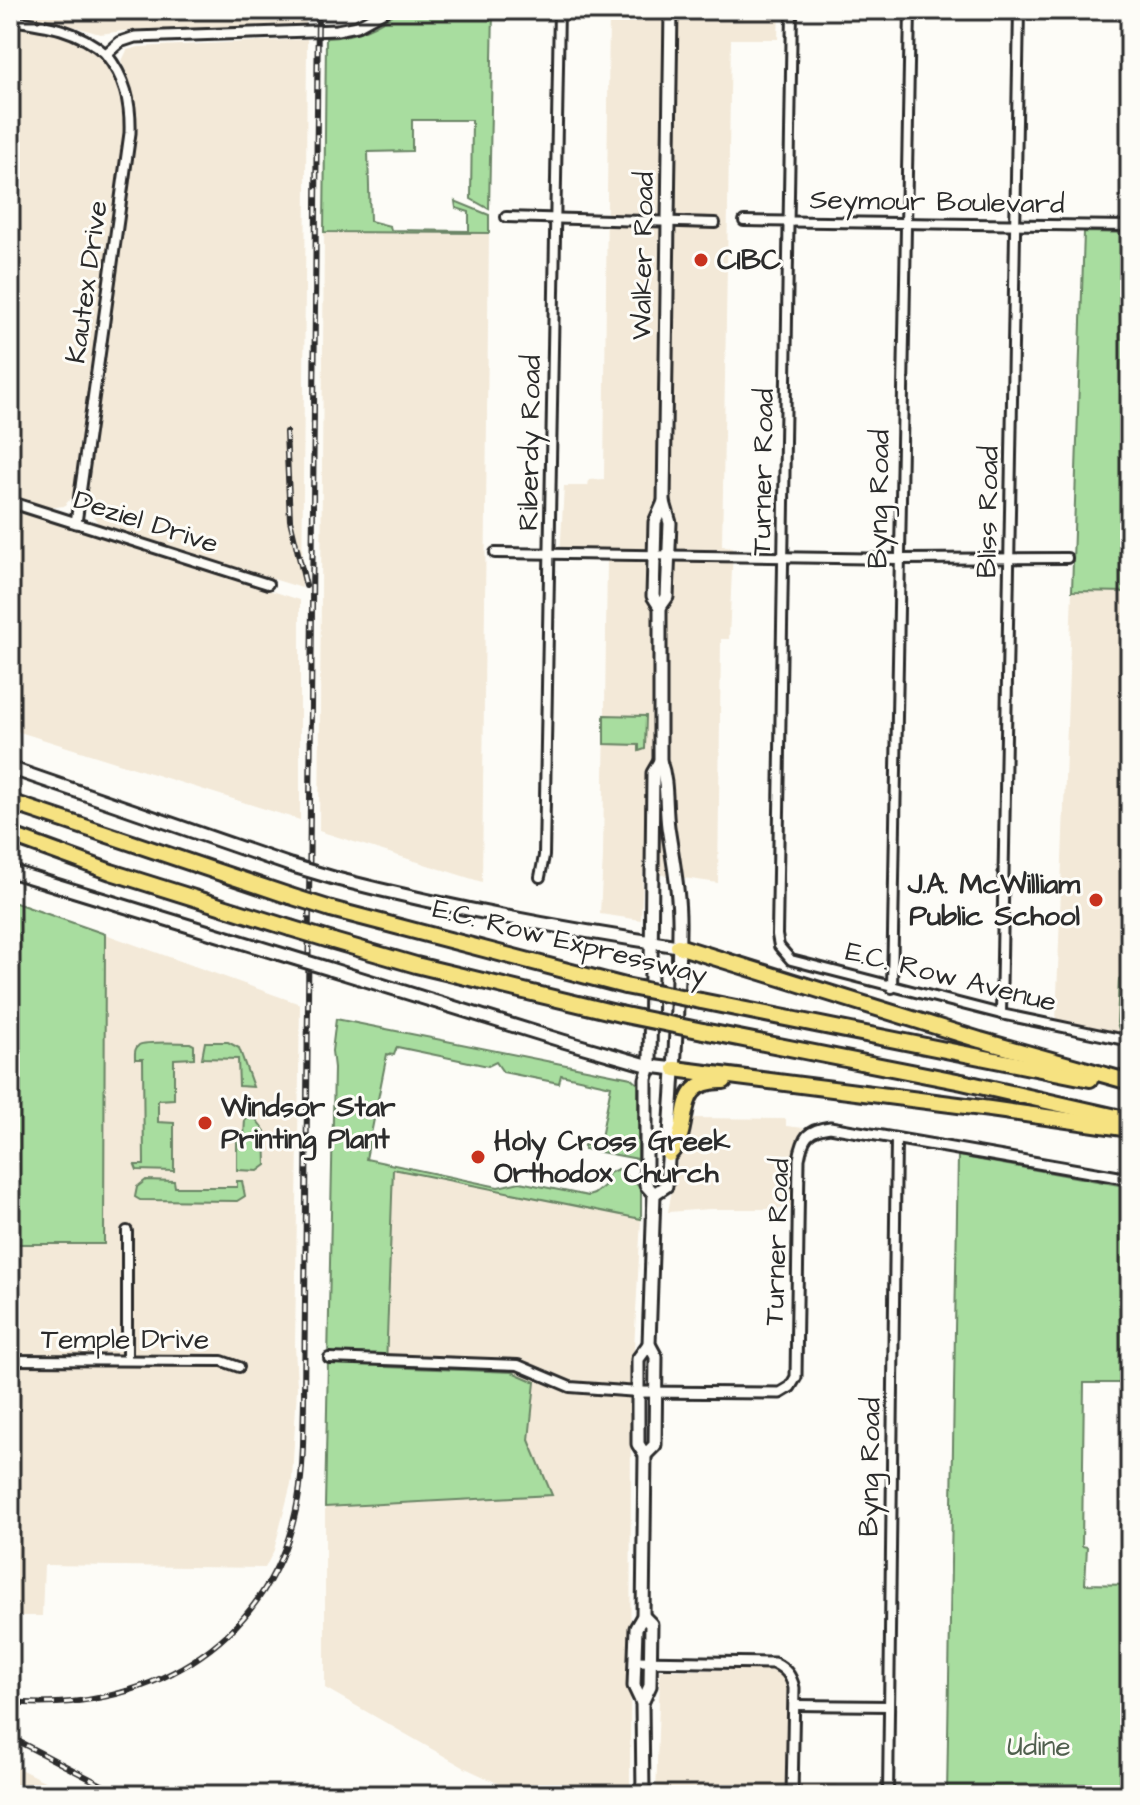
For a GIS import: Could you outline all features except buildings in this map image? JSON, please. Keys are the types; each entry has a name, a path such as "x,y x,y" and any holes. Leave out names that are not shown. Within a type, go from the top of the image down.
{"highway":[{"path":"10,794 85,826"},
{"name":"E.C. Row Expressway","path":"10,802 331,909 625,986 1130,1084"},
{"name":"E.C. Row Expressway","path":"10,835 111,872 416,965 620,1014 962,1082 1130,1120"},
{"path":"10,846 111,872"},
{"path":"678,946 1130,1084"},
{"path":"675,1069 1130,1129"},
{"path":"669,1154 676,1147 686,1102 696,1086 716,1081 773,1081"}],"main road":[{"name":"Walker Road","path":"660,607 667,597 670,523 664,502 671,10"},
{"name":"Walker Road","path":"654,1194 666,1186 675,1069 678,946 678,900 667,823 667,780 660,761 660,607 653,596 655,522 664,502"},
{"name":"Walker Road","path":"645,1455 655,1445 656,1357 649,1344 654,1194 646,1185 646,1079 650,1066 653,773 660,761"},
{"path":"10,768 337,879 534,924 678,946"},
{"path":"10,871 650,1066 675,1069"},
{"name":"Walker Road","path":"643,1795 642,1703 634,1686 636,1628 643,1616 645,1455 638,1444 638,1359 649,1344"},
{"name":"Walker Road","path":"642,1703 650,1686 651,1624 643,1616"}],"street":[{"path":"10,20 68,30 90,39 106,54 120,42 135,37 337,30 357,26 386,10"},
{"name":"Riberdy Road","path":"540,877 544,856 559,10"},
{"name":"Turner Road","path":"777,935 792,10"},
{"name":"Byng Road","path":"892,988 910,10"},
{"name":"Bliss Road","path":"1001,1014 1019,10"},
{"name":"Kautex Drive","path":"76,523 130,133 126,91 117,68 106,54"},
{"path":"506,217 715,223"},
{"name":"Seymour Boulevard","path":"744,221 1130,226"},
{"name":"Deziel Drive","path":"10,502 268,584"},
{"path":"495,553 900,559 1067,558"},
{"name":"E.C. Row Avenue","path":"777,935 779,946 791,960 892,988 1130,1041"},
{"name":"Turner Road","path":"656,1392 780,1393 790,1387 796,1377 799,1159 806,1136 815,1129 830,1127 896,1140"},
{"path":"896,1140 1130,1179"},
{"name":"Byng Road","path":"888,1795 896,1140"},
{"path":"127,1231 127,1360"},
{"path":"329,1358 518,1365 570,1387 656,1392"},
{"name":"Temple Drive","path":"10,1360 222,1361 239,1367"},
{"path":"635,1661 774,1663 784,1668 792,1677 794,1705 792,1795"},
{"path":"794,1705 889,1706"}],"shaded area":[{"path":"10,10 306,10 306,25 100,34 65,24 10,15"},
{"path":"609,10 779,10 778,39 731,39 722,546 733,547 729,639 721,639 718,883 643,872 641,920 600,914 607,560 560,557 564,486 588,486 589,480 604,479"},
{"path":"10,25 75,37 101,57 120,85 126,119 75,494 64,506 47,508 10,497"},
{"path":"307,39 302,588 99,525 88,508 86,485 135,135 135,106 122,61 127,50"},
{"path":"324,232 489,233 482,882 319,831"},
{"path":"10,507 300,600 300,820 10,729"},
{"name":"J.A. McWilliam Public School","path":"1072,591 1130,592 1130,1037 1056,1022"},
{"path":"22,904 300,1004 297,1387 292,1480 274,1550 265,1568 44,1565 42,1616 10,1616 10,1244"},
{"path":"685,1118 786,1119 786,1126 804,1128 795,1145 794,1209 668,1212"},
{"path":"393,1169 641,1219 631,1405 630,1795 523,1795 465,1768 325,1688 325,1507 552,1495 529,1440 512,1372 386,1367"},
{"path":"660,1670 771,1670 782,1676 787,1684 787,1784 837,1784 837,1795 656,1795"},
{"path":"10,1764 38,1778 73,1795 10,1795"}],"green space":[{"path":"398,10 493,10 489,209 471,199 472,120 412,120 412,151 368,152 370,221 390,226 391,230 469,231 469,212 456,208 455,201 489,215 489,233 324,232 326,38 365,30"},
{"path":"1084,232 1130,233 1130,592 1072,591"},
{"path":"604,715 646,716 645,749 639,751 639,745 604,744"},
{"path":"10,901 105,934 104,1244 10,1244"},
{"path":"1130,970 1130,1037 1121,1035 1117,1023 1119,979"},
{"path":"336,1019 631,1078 638,1084 638,1159 584,1149 584,1145 599,1148 611,1086 561,1075 559,1083 503,1072 496,1062 488,1066 397,1047 394,1055 387,1054 366,1159 498,1187 520,1182 588,1196 604,1186 609,1173 618,1169 641,1188 641,1219 393,1169 386,1367 512,1372 535,1382 529,1440 552,1495 325,1507 332,1051"},
{"path":"205,1042 228,1042 239,1048 253,1087 239,1086 238,1059 202,1058"},
{"path":"149,1043 194,1045 194,1058 174,1059 174,1099 158,1100 158,1122 174,1123 174,1171 137,1170 135,1165 144,1165 143,1059 135,1059 136,1050 139,1045"},
{"path":"255,1118 265,1131 266,1165 258,1171 237,1170 237,1137 244,1137 245,1119"},
{"name":"Udine","path":"958,1156 1130,1187 1130,1383 1084,1383 1082,1546 1087,1547 1085,1584 1130,1585 1130,1795 947,1795"},
{"path":"146,1180 174,1181 175,1187 237,1187 237,1181 242,1181 245,1196 237,1201 140,1200 135,1197 137,1187"}],"railway":[{"path":"10,1702 59,1703 106,1696 151,1683 192,1662 228,1634 258,1599 281,1558 299,1496 304,1401 318,10"},
{"path":"286,432 290,520 306,586"},
{"path":"10,1737 121,1795"}],"place":[{"name":"CIBC","path":"701,260"},
{"name":"J.A. McWilliam Public School","path":"1096,900"},
{"name":"Windsor Star Printing Plant","path":"205,1123"},
{"name":"Holy Cross Greek Orthodox Church","path":"478,1157"}]}
